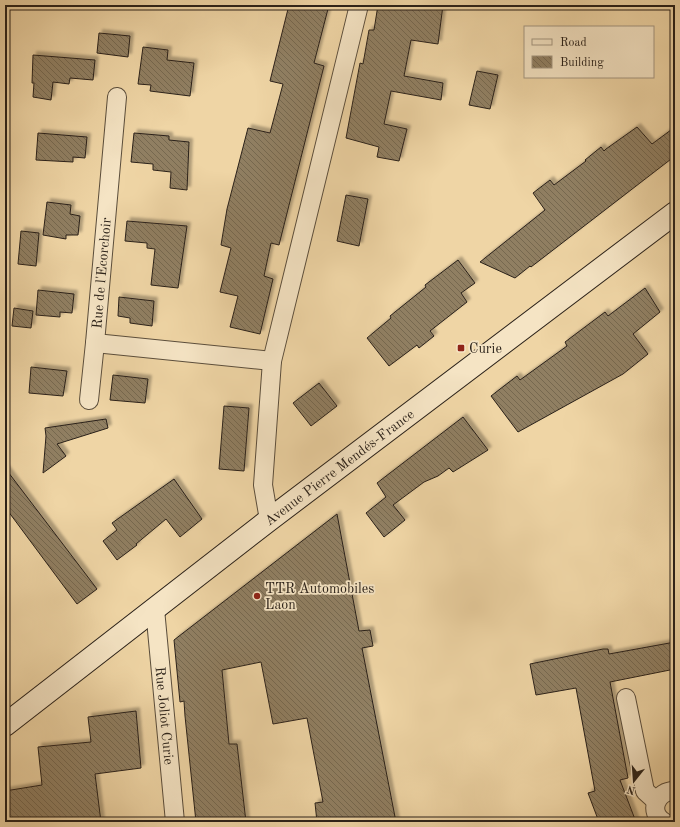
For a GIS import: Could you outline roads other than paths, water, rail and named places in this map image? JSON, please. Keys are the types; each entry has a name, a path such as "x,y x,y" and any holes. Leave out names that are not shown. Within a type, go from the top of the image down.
{"main road":[{"name":"Avenue Pierre Mendés-France","path":"5,724 269,520 675,213"}],"street":[{"path":"269,520 263,485 272,361 359,5"},
{"name":"Rue de l'Ecorchoir","path":"118,97 95,343 272,361"},
{"path":"89,400 95,343"},
{"name":"Rue Joliot Curie","path":"155,609 175,822"},
{"path":"626,698 645,791 656,801"},
{"path":"664,822 658,816 656,811 656,801 664,793 675,791"}],"place":[{"name":"Curie","path":"461,348"},
{"name":"TTR Automobiles Laon","path":"257,596"}]}
